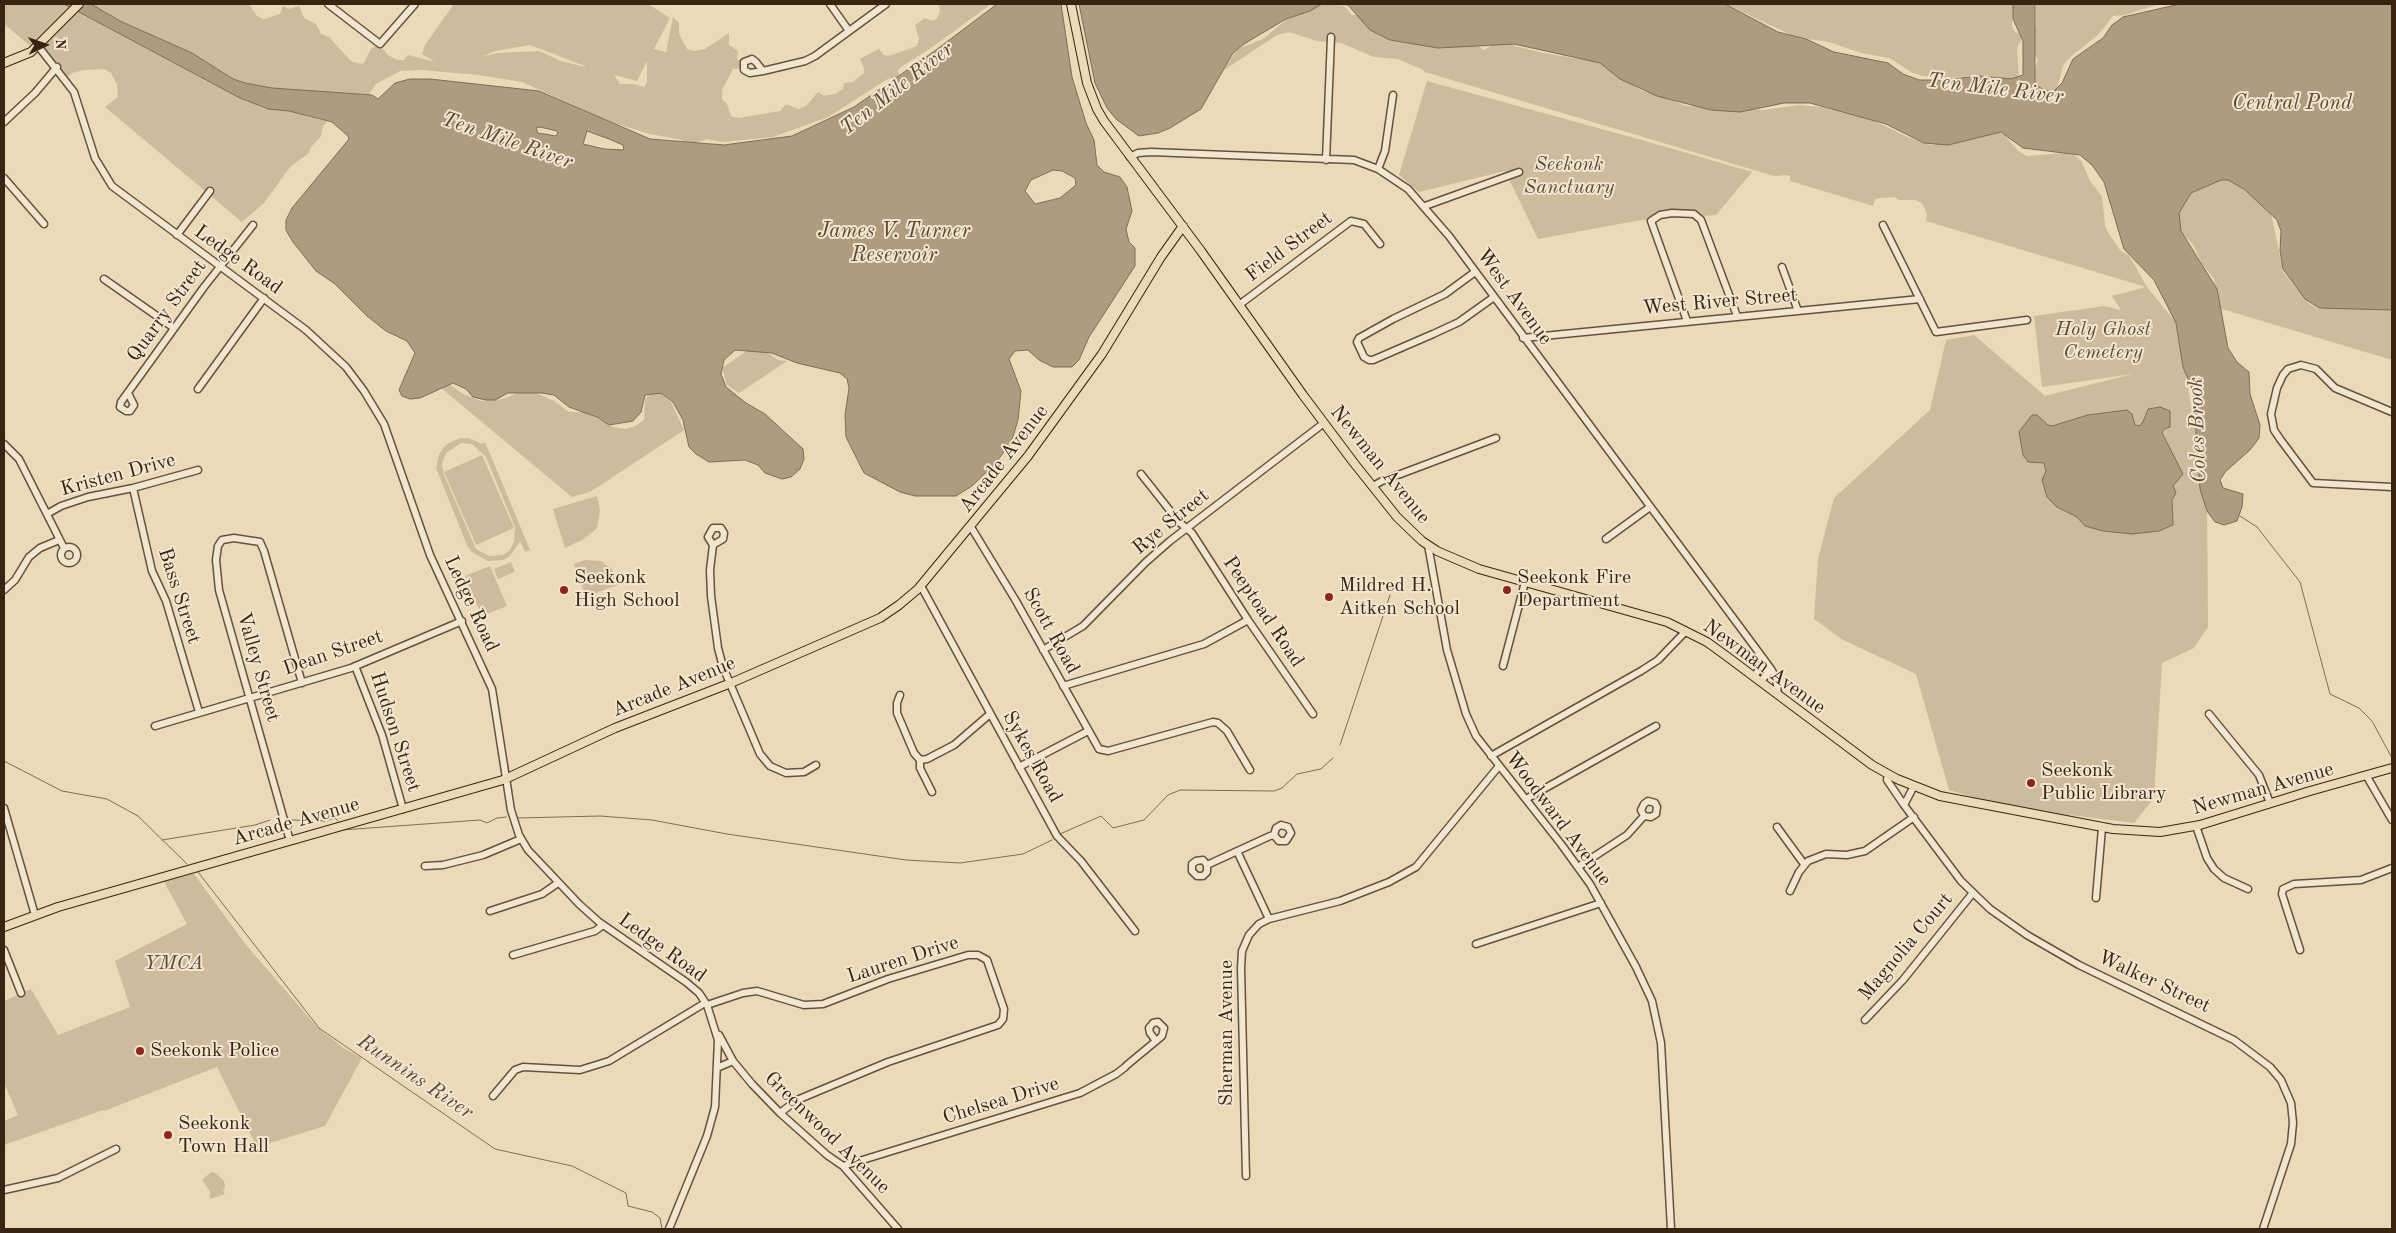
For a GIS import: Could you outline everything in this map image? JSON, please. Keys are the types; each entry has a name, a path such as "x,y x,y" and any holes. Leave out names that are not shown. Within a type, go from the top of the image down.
{"main road":[{"name":"Newman Avenue","path":"1071,5 1091,97 1116,138 1183,226 1324,423 1397,517 1428,545 1458,561 1667,622 1686,631 1707,642 1778,694 1846,748 1888,774 1940,796 2102,828 2134,832 2160,832 2196,826 2392,768"},
{"path":"4,63 25,56 38,46 76,7"},
{"name":"Arcade Avenue","path":"4,927 35,915 506,779 642,716 731,683 880,618 900,606 921,586 1028,456 1075,392 1123,320 1166,249 1183,226"}],"street":[{"path":"328,4 380,44 414,4"},
{"path":"830,4 849,31"},
{"path":"762,70 806,61 886,4"},
{"path":"1326,160 1330,37"},
{"name":"Ledge Road","path":"38,46 57,67 74,92 95,158 117,191 306,330 346,367 377,409 404,476 430,555 492,689 515,827 521,838 528,850 558,882 603,925 686,982 706,1004 716,1030 718,1068 715,1107 707,1136 669,1229"},
{"path":"4,122 35,93 57,67"},
{"path":"1378,169 1385,151 1393,95"},
{"name":"West Avenue","path":"1130,157 1138,152 1151,152 1354,160 1378,169 1408,189 1425,206 1494,297 1763,658 1776,678 1778,694"},
{"path":"1425,206 1480,184 1519,172"},
{"path":"4,178 44,224"},
{"path":"177,235 210,190"},
{"path":"1688,320 1652,221 1660,215 1683,213 1697,216 1703,226 1737,316"},
{"name":"Field Street","path":"1239,305 1351,221 1364,224 1380,244"},
{"name":"Quarry Street","path":"128,393 220,266 253,225"},
{"path":"1883,225 1936,332 2027,320"},
{"path":"1782,268 1798,311"},
{"path":"1475,272 1445,294 1359,338 1357,342 1361,352 1369,360 1459,322 1494,297"},
{"path":"104,278 174,328"},
{"path":"198,389 264,298"},
{"name":"West River Street","path":"1523,338 1920,298"},
{"path":"2392,412 2334,388 2316,369 2301,364 2288,369 2283,375 2277,388 2271,414 2274,430 2313,483 2392,487"},
{"name":"Rye Street","path":"1043,650 1083,626 1146,562 1186,528 1324,423"},
{"path":"1373,486 1496,438"},
{"path":"4,444 19,459 64,548"},
{"name":"Kristen Drive","path":"47,514 61,506 88,497 133,488 198,470"},
{"name":"Peeptoad Road","path":"1141,474 1192,533 1248,620 1313,714"},
{"name":"Bass Street","path":"133,488 152,571 166,601 199,712"},
{"path":"1606,539 1650,507"},
{"name":"Scott Road","path":"971,527 1043,650 1096,746 1102,750 1213,722 1218,723 1227,731 1250,770"},
{"name":"Valley Street","path":"290,841 219,590 216,560 218,546 222,540 252,539 261,544 302,683"},
{"path":"4,590 15,580 30,557 40,548 60,540"},
{"path":"713,545 710,570 717,641 724,667 760,754 770,766 786,773 804,772 816,765"},
{"name":"Woodward Avenue","path":"1428,545 1439,614 1453,674 1476,736 1578,867 1601,903 1636,967 1652,1001 1657,1016 1663,1063 1671,1229"},
{"path":"1503,666 1525,582"},
{"name":"Sykes Road","path":"921,586 1057,836 1081,861 1134,931"},
{"path":"1063,686 1204,644 1248,620"},
{"name":"Dean Street","path":"155,726 355,666 462,621"},
{"path":"1491,756 1641,671 1658,660 1686,631"},
{"path":"1757,679 1763,658"},
{"name":"Hudson Street","path":"355,666 382,735 403,809"},
{"path":"1757,679 1771,669"},
{"path":"900,695 897,703 897,713 914,753 920,760 920,768 932,792"},
{"path":"920,760 928,759 954,745 990,714"},
{"path":"2209,714 2254,769 2270,803"},
{"path":"1526,799 1656,726"},
{"path":"1019,767 1088,731"},
{"name":"Sherman Avenue","path":"1246,1176 1242,951 1252,931 1269,918 1340,901 1389,882 1416,867 1499,766"},
{"name":"Walker Street","path":"1888,774 1887,780 1904,805 1972,894 2008,922 2079,965 2234,1040 2270,1067 2281,1080 2291,1103 2293,1123 2291,1144 2263,1229"},
{"path":"2366,775 2392,820"},
{"path":"1904,805 1914,786"},
{"path":"4,808 35,915"},
{"path":"1578,867 1623,838 1644,816"},
{"path":"1790,891 1804,864 1822,855 1847,855 1865,851 1914,817"},
{"path":"2196,826 2207,858 2214,869 2224,878 2248,889"},
{"path":"1777,827 1804,864"},
{"path":"2096,898 2102,828"},
{"path":"1207,865 1274,835"},
{"path":"425,866 443,866 483,855 521,838"},
{"path":"1237,851 1269,918"},
{"path":"2300,950 2282,891 2287,886 2361,880 2392,868"},
{"path":"490,911 542,894 558,882"},
{"name":"Magnolia Court","path":"1865,1020 1903,980 1972,894"},
{"path":"1476,944 1601,903"},
{"path":"514,955 595,931 603,925"},
{"path":"4,950 21,993"},
{"name":"Lauren Drive","path":"706,1004 743,993 757,992 804,1005 823,1004 888,979 968,955 978,955 987,960 1004,1009 1004,1017 998,1025 888,1062 797,1100 780,1113"},
{"path":"493,1096 515,1070 523,1068 580,1070 609,1061 706,1004"},
{"name":"Greenwood Avenue","path":"716,1030 734,1061 780,1113 826,1155 843,1166 898,1229"},
{"name":"Chelsea Drive","path":"843,1166 1080,1093 1116,1074 1156,1041"},
{"path":"718,1068 734,1061"},
{"path":"4,1190 53,1180 116,1149"}],"green space":[{"path":"4,4 64,4 240,98 265,109 289,111 327,122 323,126 321,136 311,147 309,153 290,167 264,203 242,222 105,107 118,97 117,84 111,73 104,69 84,70 72,73 68,77 4,24"},
{"path":"91,4 249,4 257,16 264,19 280,14 283,6 289,9 299,6 304,18 316,24 321,34 329,37 351,61 360,64 364,63 371,49 375,46 397,60 404,60 408,55 435,62 422,54 425,45 454,4 648,4 670,18 654,49 666,52 673,17 679,23 679,34 687,49 694,51 705,49 729,33 729,45 738,51 737,59 744,62 743,68 733,69 722,90 722,99 727,104 731,116 739,118 780,111 786,104 799,109 806,106 818,92 824,96 835,94 843,89 844,83 853,82 864,73 860,59 879,49 884,55 889,56 917,46 919,39 915,25 925,18 932,21 937,19 940,11 939,5 991,4 931,48 901,67 898,70 899,76 895,80 890,78 886,80 828,117 773,137 722,142 707,139 690,145 682,140 650,134 611,122 522,82 479,75 421,70 400,71 376,84 368,95 272,88 245,83 233,79 192,53 120,21","holes":["530,45 585,66 585,67 561,61 539,51 497,53 482,57 495,51","647,61 647,82 644,87 634,84 620,84 614,75 637,81"]},
{"name":"Holy Ghost Cemetery","path":"1318,4 1338,4 1344,6 1352,15 1362,15 1475,42 1483,50 1507,39 1515,46 1543,53 1602,63 1642,91 1651,92 1686,106 1764,110 1799,105 1821,107 1872,120 1930,145 1997,132 2005,135 2018,151 2027,156 2065,153 2076,156 2082,162 2090,181 2102,196 2105,226 2109,234 2120,250 2130,257 2147,287 2176,323 2197,437 2207,511 2208,627 2194,648 2162,663 2154,798 2134,823 2070,815 2039,817 1949,790 1916,674 1843,640 1814,619 1818,559 1834,498 1930,410 1946,340 1974,335 2045,396 2133,374 2042,387 2034,316 2104,306 2121,310 2112,296 2146,287 1926,221 1927,214 1922,203 1915,200 1899,200 1895,197 1881,198 1875,199 1873,206 1790,181 1790,176 1787,175 1774,176 1425,72 1398,59 1374,57 1341,43 1317,41 1289,32 1277,35 1224,70 1236,51 1263,39 1292,15 1300,15 1308,7"},
{"path":"1726,4 2013,4 2012,26 2014,31 2023,36 2017,48 2019,79 2007,80 1987,75 1951,78 1923,76 1913,73 1889,58 1861,53 1829,42 1801,38 1789,34"},
{"path":"2036,4 2159,4 2125,15 2113,16 2099,34 2068,59 2063,66 2057,89 2048,92 2037,89 2033,77 2038,60 2030,44 2036,26"},
{"name":"Seekonk Sanctuary","path":"1427,81 1752,172 1716,215 1641,220 1538,239 1505,171 1419,192 1399,175"},
{"path":"2225,177 2248,191 2263,208 2271,213 2283,272 2309,304 2318,309 2351,305 2377,306 2392,311 2392,360 2219,308 2214,279 2202,264 2194,246 2179,230 2174,208 2187,190"},
{"path":"751,348 765,351 778,360 787,361 739,393 727,385 722,368"},
{"path":"449,384 463,394 481,401 503,399 518,393 536,393 554,401 569,412 586,412 613,427 626,429 644,420 645,400 650,394 660,391 671,402 684,430 590,492 572,497 440,387"},
{"path":"461,438 468,438 482,444 485,442 530,550 525,552 520,541 510,556 503,560 488,561 472,552 467,545 436,468 439,455 449,443","holes":["461,443 472,444 486,457 515,527 514,542 510,550 503,555 489,556 476,549 444,475 442,464 446,453"]},
{"path":"482,455 514,528 476,545 444,472"},
{"path":"597,496 600,511 597,528 584,539 565,548 553,509"},
{"path":"585,560 601,561 612,569 617,585 586,597 574,564"},
{"path":"511,562 515,572 498,579 494,569"},
{"path":"490,566 507,606 482,616 465,576"},
{"name":"YMCA","path":"189,867 246,945 317,1027 345,1049 362,1058 325,1126 257,1147 217,1067 104,1111 4,1145 4,1121 18,1115 4,1083 4,1001 31,989 58,1035 130,1007 115,961 187,924 161,876"},
{"path":"211,1172 216,1173 224,1181 225,1187 223,1191 225,1194 210,1199 210,1191 202,1180"}],"water":[{"name":"James V. Turner Reservoir","path":"64,4 91,4 120,21 192,53 233,79 245,83 272,88 372,95 378,99 395,83 410,79 430,79 539,91 650,139 724,145 792,136 854,107 936,50 997,4 1061,4 1072,77 1086,123 1094,140 1097,165 1104,172 1120,177 1127,187 1132,211 1126,229 1129,242 1135,248 1135,266 1089,337 1079,360 1072,367 1053,367 1039,360 1028,350 1015,351 1009,359 1021,391 1018,420 1011,443 993,466 972,486 956,496 915,496 900,492 864,473 846,437 845,415 849,388 847,379 840,373 797,363 772,353 735,350 724,360 721,374 726,387 746,403 765,414 803,449 804,459 800,469 791,477 782,479 765,473 758,465 745,460 709,462 696,454 689,447 683,420 673,402 661,393 645,395 641,412 633,421 609,425 597,417 569,407 554,395 542,393 508,393 495,400 486,400 473,397 466,389 453,383 420,398 410,399 402,396 399,390 415,353 407,341 386,331 367,316 335,284 316,271 286,230 286,220 292,208 349,139 348,136 332,122 289,111 268,109 240,98","holes":["540,127 557,131 558,133 556,136 538,133 536,128","587,131 623,145 624,150 604,149 583,144","1053,170 1062,171 1075,178 1076,185 1060,198 1035,204 1025,191 1031,180"]},
{"path":"1079,4 1322,4 1310,11 1286,19 1244,44 1233,53 1201,109 1170,128 1158,133 1139,136 1116,119 1107,108 1095,83"},
{"name":"Central Pond","path":"1338,4 1725,4 1778,32 1806,39 1834,52 1888,63 1903,74 1919,80 1942,80 1981,76 2011,79 2023,75 2023,41 2013,19 2013,4 2035,4 2035,83 2043,90 2053,92 2062,83 2073,59 2103,38 2112,25 2123,17 2180,4 2392,4 2392,310 2319,308 2305,299 2283,269 2280,251 2281,231 2277,220 2244,189 2228,180 2221,180 2191,193 2179,213 2181,231 2217,289 2228,348 2237,362 2249,372 2250,394 2260,425 2259,438 2250,450 2225,472 2220,480 2223,488 2243,494 2242,507 2237,521 2224,525 2215,522 2207,511 2200,489 2193,391 2183,367 2176,323 2154,280 2124,249 2104,182 2092,165 2080,155 2023,148 2001,132 1948,145 1924,143 1886,124 1810,103 1784,103 1740,112 1711,110 1657,96 1620,79 1600,63 1514,44 1438,48 1390,40 1370,30 1348,5"},
{"path":"2160,407 2170,411 2170,427 2164,429 2162,433 2183,474 2173,486 2176,493 2172,500 2173,525 2159,531 2132,534 2103,531 2085,526 2077,517 2057,507 2047,497 2042,480 2046,471 2044,463 2028,462 2023,455 2019,432 2032,415 2037,415 2048,425 2052,426 2088,415 2127,410 2132,414 2135,425 2139,426 2143,422 2148,409"}],"waterway":[{"name":"Coles Brook","path":"2240,516 2257,527 2300,582 2330,694 2359,708 2372,721 2392,758"},
{"path":"1340,745 1390,595"},
{"path":"1060,834 1101,816 1113,828 1144,820 1168,795 1180,790 1274,791 1282,788 1297,774 1321,769 1333,758"},
{"name":"Runnins River","path":"4,761 62,791 107,799 138,816 187,864"},
{"path":"518,818 600,816 652,820 727,834 906,860 960,863 1023,854 1052,840"},
{"path":"342,830 480,820 487,823 497,818 506,817"},
{"path":"291,820 325,821 335,818 338,821"},
{"path":"162,840 255,825 270,820"},
{"name":"Runnins River","path":"198,872 319,1028 495,1149 572,1166 626,1193 628,1206 652,1212 660,1218 662,1229"}],"place":[{"name":"Seekonk High School","path":"564,590"},
{"name":"Seekonk Fire Department","path":"1507,590"},
{"name":"Mildred H. Aitken School","path":"1329,597"},
{"name":"Seekonk Public Library","path":"2031,783"},
{"name":"Seekonk Police","path":"140,1051"},
{"name":"Seekonk Town Hall","path":"168,1135"}],"water label":[{"name":"Ten Mile River","path":"897,89"},
{"name":"Ten Mile River","path":"1995,89"},
{"name":"Ten Mile River","path":"507,141"}]}
